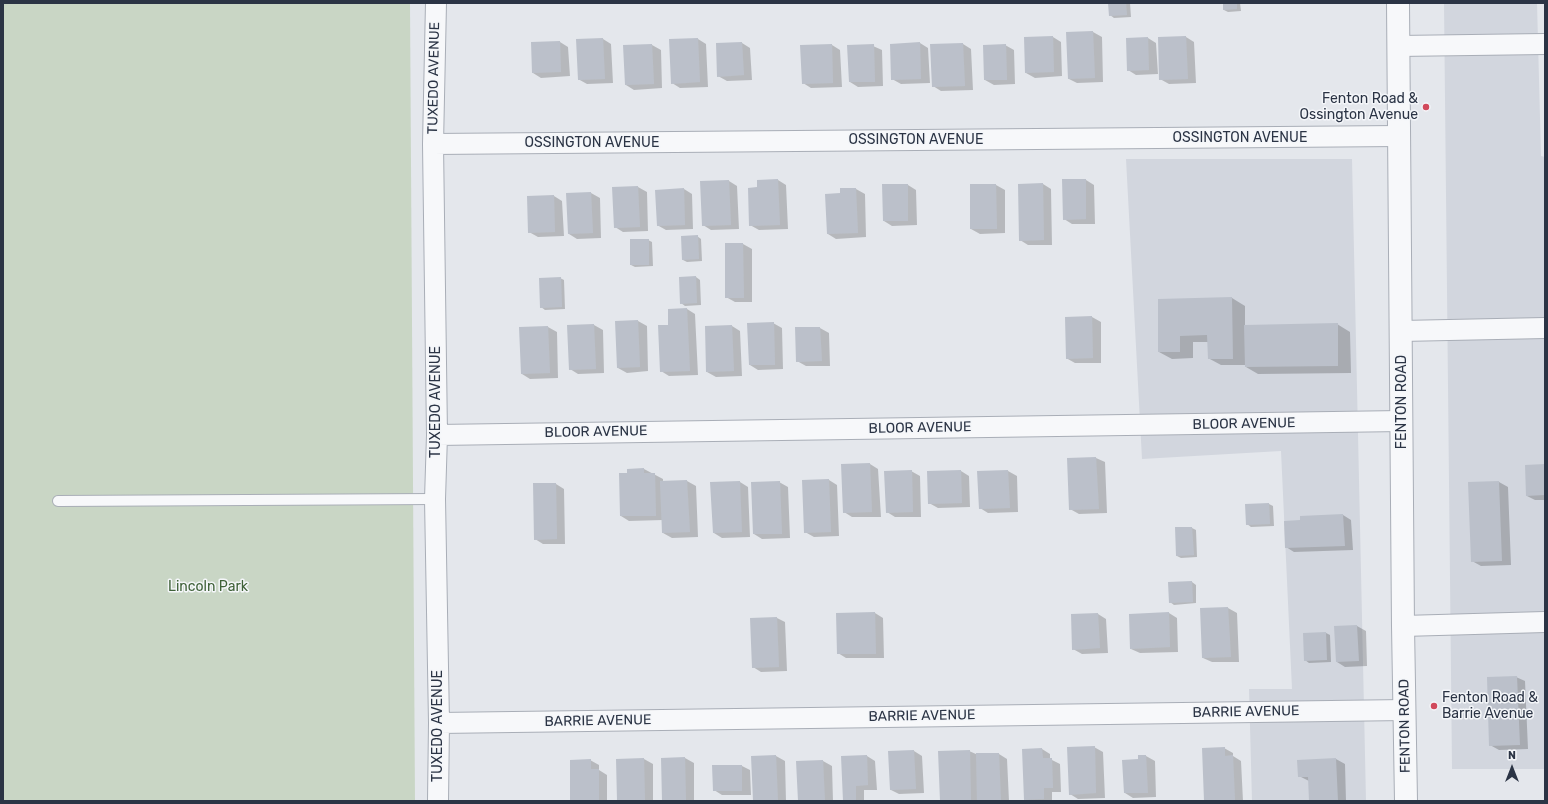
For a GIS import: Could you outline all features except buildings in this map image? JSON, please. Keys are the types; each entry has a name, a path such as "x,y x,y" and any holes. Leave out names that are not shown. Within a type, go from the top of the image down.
{"street":[{"name":"TUXEDO AVENUE","path":"436,3 433,144 437,435 435,499 438,801"},
{"name":"FENTON ROAD","path":"1398,3 1403,626 1406,710 1406,801"},
{"path":"1398,46 1545,44"},
{"name":"OSSINGTON AVENUE","path":"433,144 1399,136"},
{"path":"1401,331 1545,328"},
{"name":"BLOOR AVENUE","path":"437,435 1402,421"},
{"path":"1403,626 1545,622"},
{"name":"BARRIE AVENUE","path":"438,723 1406,710"}],"lane":[{"path":"58,501 435,499"}],"shaded area":[{"path":"1444,3 1537,3 1541,156 1545,157 1545,769 1452,769"},
{"path":"1126,159 1352,159 1366,801 1252,801 1249,689 1292,689 1281,451 1142,459"}],"green space":[{"name":"Lincoln Park","path":"3,3 410,3 415,801 3,801"}],"place":[{"name":"Fenton Road & Ossington Avenue","path":"1426,107"},
{"name":"Fenton Road & Barrie Avenue","path":"1434,706"}]}
